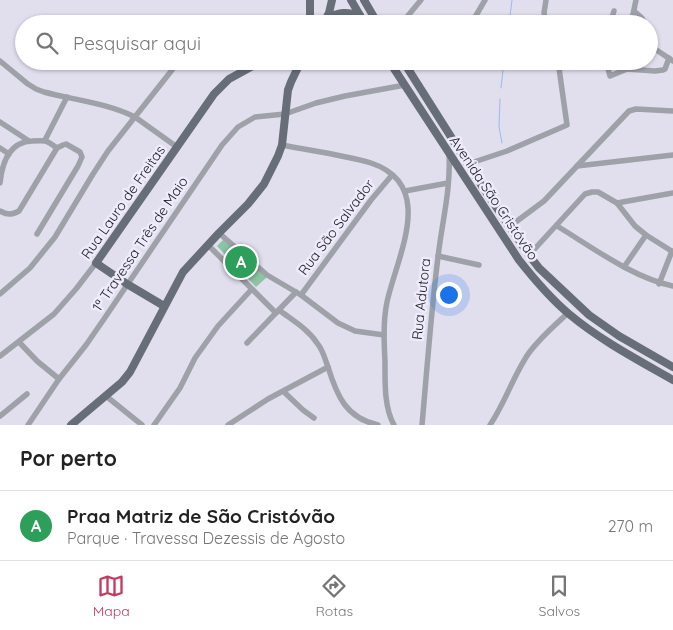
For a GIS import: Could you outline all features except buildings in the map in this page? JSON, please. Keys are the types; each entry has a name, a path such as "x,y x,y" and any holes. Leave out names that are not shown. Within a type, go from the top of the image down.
{"main road":[{"path":"309,15 310,0"},
{"path":"327,15 332,0"},
{"path":"350,0 359,15"},
{"path":"364,0 373,15"},
{"path":"334,15 343,12 357,15"},
{"name":"Rua Lauro de Freitas","path":"96,263 219,89 229,79 246,70"},
{"path":"71,425 122,382 130,372 183,272 248,204 264,184 282,145 289,86 296,70"},
{"name":"Avenida São Cristóvão","path":"395,70 519,260 532,276 568,313 599,336 673,380"},
{"name":"Avenida São Cristóvão","path":"409,70 509,227 548,277 589,316 612,332 673,367"},
{"path":"96,263 164,306"}],"street":[{"path":"408,15 421,0"},
{"path":"476,15 485,0"},
{"path":"544,15 546,0"},
{"path":"633,15 636,0"},
{"path":"613,15 614,11"},
{"path":"634,11 639,15"},
{"path":"640,70 654,71 665,68 671,59 658,51"},
{"path":"0,61 36,89 127,113 177,147"},
{"path":"0,294 30,268 55,238 93,174 172,70"},
{"path":"468,164 515,148 567,126 559,70"},
{"path":"608,70 610,76 625,70"},
{"name":"1ª Travessa Três de Maio","path":"28,425 59,379 86,345 222,145 238,127 255,117 285,114 316,103 405,85"},
{"path":"45,140 67,97"},
{"path":"509,227 544,201 629,111 636,109 673,111"},
{"path":"0,122 29,141"},
{"path":"0,183 1,169 9,154 20,143 45,140 58,148"},
{"path":"0,211 8,214 19,212 58,148 63,144 80,152 82,157 78,166 38,234"},
{"path":"282,145 370,162 392,175 405,191 409,210 408,225 388,300 384,335 388,408 394,425"},
{"path":"0,148 9,154"},
{"name":"Rua Adutora","path":"422,425 438,256 449,176 449,153"},
{"path":"577,166 673,155"},
{"name":"Rua São Salvador","path":"247,343 299,294 392,175"},
{"path":"449,176 464,175"},
{"path":"405,191 448,183"},
{"path":"529,255 581,198 588,193 598,192 617,203 635,226 672,252 660,284"},
{"path":"617,203 673,193"},
{"path":"557,226 624,267 660,284 673,286"},
{"path":"219,233 267,275 299,294 338,323 347,328 384,335"},
{"path":"624,267 646,235"},
{"path":"208,246 251,290 278,312 304,328 312,336 321,349 338,393 350,411 361,420 378,425"},
{"path":"438,256 479,265"},
{"name":"Rua Lauro de Freitas","path":"0,356 54,314 96,263"},
{"path":"154,425 180,388 195,358 218,326 251,290"},
{"path":"490,425 525,357 568,313"},
{"path":"19,342 59,379"},
{"path":"228,425 268,399 328,367"},
{"path":"284,392 314,418"},
{"path":"0,416 27,394"},
{"path":"106,396 142,425"}],"green space":[{"path":"224,239 267,277 256,287 217,246"}],"waterway":[{"path":"510,15 512,0"},
{"path":"501,88 503,70"},
{"path":"500,99 499,127 502,143"}],"place":[{"name":"Praa Matriz de São Cristóvão","path":"241,262"}]}
